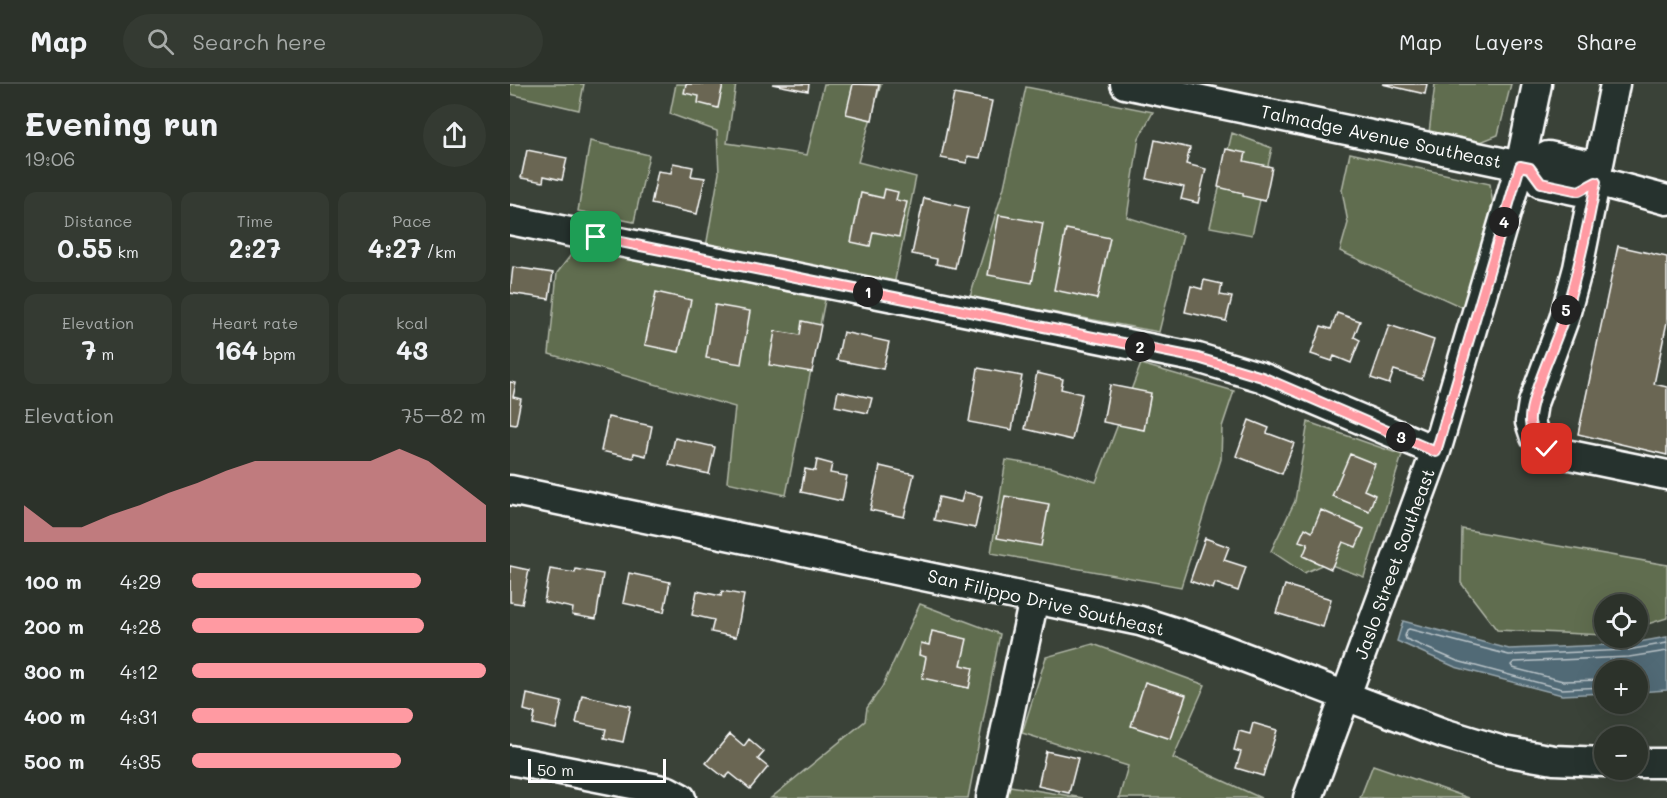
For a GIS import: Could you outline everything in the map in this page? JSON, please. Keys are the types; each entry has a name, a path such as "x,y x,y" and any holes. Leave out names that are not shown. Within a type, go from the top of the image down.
{"street":[{"name":"Talmadge Avenue Southeast","path":"1125,84 1525,167"},
{"name":"Jaslo Street Southeast","path":"1308,798 1436,452 1525,167 1537,84"},
{"path":"1615,84 1578,268 1564,319 1533,403 1530,422 1535,437 1547,449 1667,475"},
{"path":"1525,167 1541,183 1579,191 1596,182 1667,200"},
{"path":"510,220 1198,358 1262,377 1436,452"},
{"name":"San Filippo Drive Southeast","path":"510,490 1140,621 1198,640 1443,734 1503,751 1554,760 1594,762"},
{"path":"991,798 1034,599"},
{"path":"510,760 668,791 681,798"},
{"path":"1648,763 1667,763"}],"green space":[{"path":"510,84 584,84 579,110 510,94"},
{"path":"676,84 736,84 727,143 807,155 824,84 881,84 858,162 916,177 894,285 706,247 719,173 717,131 670,114"},
{"path":"1435,84 1511,84 1498,135 1478,143 1429,133"},
{"path":"1026,87 1153,112 1139,138 1127,217 1183,235 1159,332 970,297 1004,187"},
{"path":"1232,133 1272,148 1252,235 1210,227"},
{"path":"590,141 649,155 634,222 578,211"},
{"path":"1350,153 1490,184 1493,206 1468,310 1340,251 1348,223 1342,190"},
{"path":"577,247 825,300 786,495 727,482 735,407 549,354 557,273"},
{"path":"1141,364 1234,391 1222,427 1221,459 1181,587 991,553 1006,460 1053,468 1096,482"},
{"path":"1308,422 1402,455 1364,577 1326,563 1304,573 1271,551 1295,501"},
{"path":"1462,529 1667,565 1667,618 1648,624 1648,594 1594,594 1594,634 1497,630 1461,583"},
{"path":"920,604 1000,634 968,798 771,798 865,721 867,708 882,687"},
{"path":"1093,644 1205,685 1173,758 1261,798 1119,798 1128,766 1022,733 1046,657"},
{"path":"1373,765 1469,798 1360,798"},
{"path":"1010,786 1083,798 1007,798"}],"water":[{"path":"1403,621 1509,649 1594,645 1594,648 1648,648 1648,640 1667,637 1667,690 1648,691 1648,660 1594,660 1594,694 1562,695 1455,667 1397,641"}],"building":[{"path":"686,84 723,84 718,108 698,103 699,96 684,93"},
{"path":"772,84 809,84 808,91"},
{"path":"853,84 879,85 872,120 846,114"},
{"path":"1382,84 1427,84 1425,94"},
{"path":"954,94 992,101 980,158 968,156 967,163 941,158"},
{"path":"1155,140 1190,148 1186,164 1206,169 1198,203 1181,199 1184,187 1147,179"},
{"path":"1226,149 1246,153 1244,161 1272,167 1265,201 1218,187"},
{"path":"527,150 567,158 562,180 544,176 543,182 521,178"},
{"path":"673,163 693,167 691,176 705,178 697,214 651,204 658,171 671,173"},
{"path":"885,189 898,192 896,200 907,202 899,237 873,232 870,246 851,242 861,193 883,198"},
{"path":"924,198 968,208 955,268 936,264 937,259 912,254"},
{"path":"999,215 1043,223 1032,283 988,275"},
{"path":"1066,229 1110,238 1097,299 1054,290"},
{"path":"1618,246 1667,257 1667,322 1654,384 1667,387 1667,455 1578,434"},
{"path":"513,267 553,273 549,299 510,293"},
{"path":"1204,280 1222,284 1220,295 1232,297 1226,321 1185,312 1191,286 1202,289"},
{"path":"656,292 691,300 679,352 645,345"},
{"path":"715,305 750,311 741,364 706,358"},
{"path":"1337,313 1360,321 1354,337 1360,340 1351,363 1334,356 1332,361 1311,354 1321,326 1331,329"},
{"path":"802,321 821,325 812,372 769,365 775,331 800,335"},
{"path":"1389,325 1434,340 1422,379 1394,370 1389,384 1371,378"},
{"path":"843,332 889,342 883,369 837,360"},
{"path":"978,368 1022,376 1012,430 969,422"},
{"path":"1037,373 1063,379 1061,389 1082,394 1072,440 1025,429"},
{"path":"510,382 516,383 513,397 521,399 516,425 510,424"},
{"path":"1110,385 1151,393 1144,430 1103,422"},
{"path":"838,391 872,398 868,413 835,406"},
{"path":"608,417 652,426 646,456 634,453 633,458 601,451"},
{"path":"1249,420 1269,428 1267,433 1294,443 1282,474 1236,456"},
{"path":"675,438 715,447 709,474 669,465"},
{"path":"1350,454 1375,464 1364,490 1375,495 1369,511 1332,496"},
{"path":"817,460 832,464 830,473 847,476 842,501 801,492 805,469 815,471"},
{"path":"880,466 914,474 904,517 870,510"},
{"path":"964,492 982,496 975,528 934,520 939,497 961,502"},
{"path":"1005,496 1049,504 1041,546 997,538"},
{"path":"1321,510 1364,529 1356,547 1343,542 1331,569 1303,556 1308,544 1299,541 1305,528 1312,532"},
{"path":"1205,538 1229,547 1224,560 1246,567 1238,591 1215,583 1213,589 1190,581"},
{"path":"510,566 529,570 522,604 510,602"},
{"path":"550,569 575,573 576,569 603,574 596,619 572,615 573,608 544,602"},
{"path":"629,573 670,582 664,612 623,603"},
{"path":"1285,585 1331,599 1323,627 1276,613"},
{"path":"697,591 721,596 722,591 744,595 736,637 711,632 714,620 692,615"},
{"path":"932,631 967,639 961,665 973,668 969,688 922,678 926,657 919,655 921,643 929,645"},
{"path":"1145,682 1186,695 1171,739 1131,726"},
{"path":"527,694 562,702 556,729 533,724 535,713 524,710"},
{"path":"582,695 631,706 623,742 604,738 606,729 576,723"},
{"path":"1253,723 1277,730 1263,776 1236,768 1241,752 1234,750 1239,731 1250,734"},
{"path":"730,734 744,746 749,739 764,752 758,759 768,767 750,789 730,773 725,778 706,763"},
{"path":"1046,751 1078,758 1069,793 1038,786"}],"route":[{"path":"596,237 1198,358 1262,377 1436,452 1520,166 1530,168 1541,183 1579,191 1596,182 1588,226 1564,319 1533,403 1530,422 1535,437 1547,449"}]}
